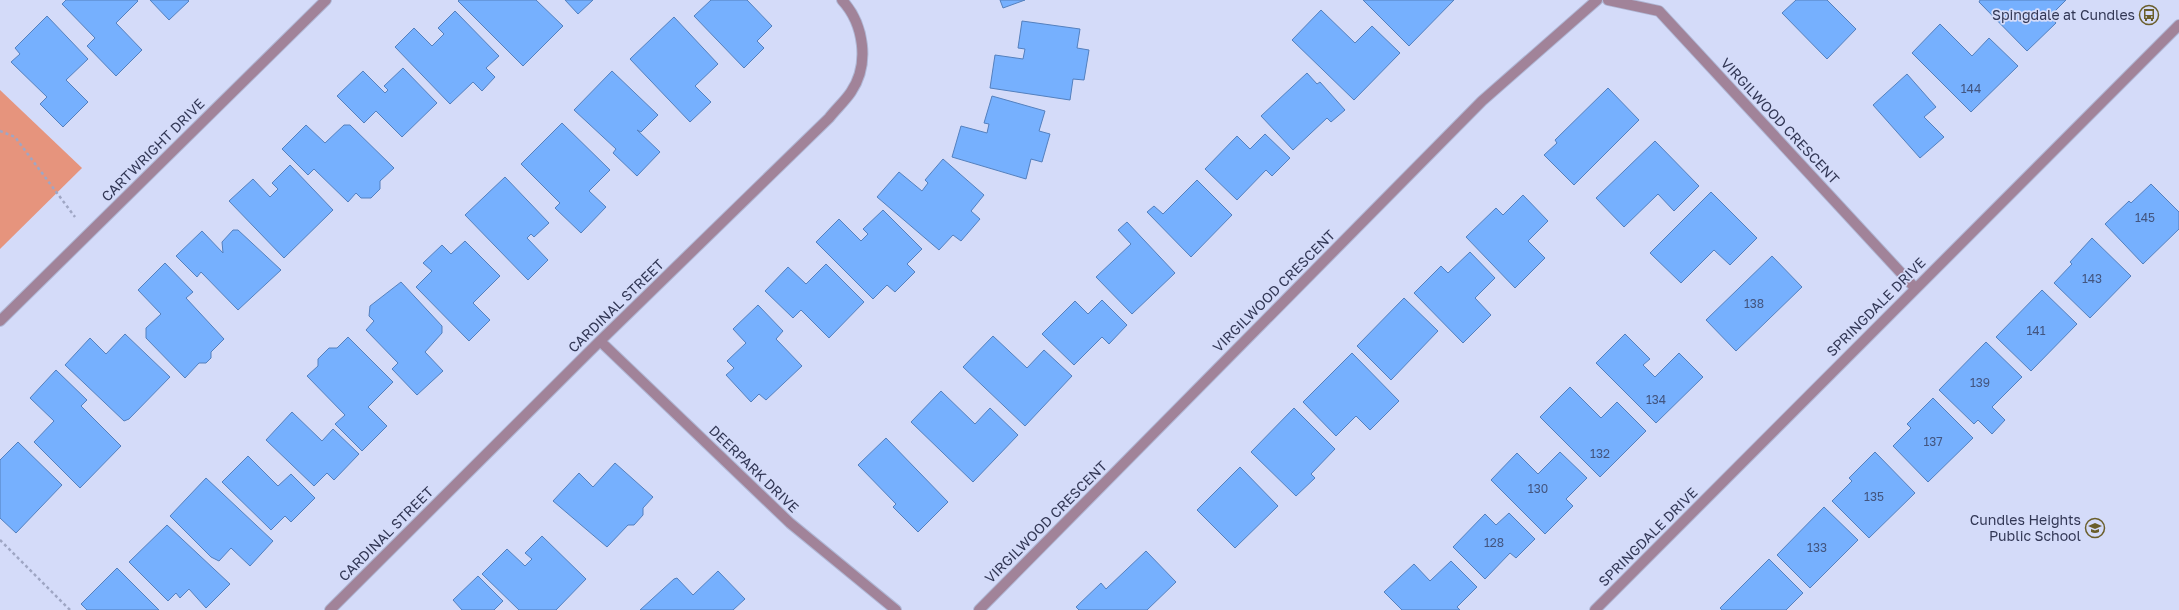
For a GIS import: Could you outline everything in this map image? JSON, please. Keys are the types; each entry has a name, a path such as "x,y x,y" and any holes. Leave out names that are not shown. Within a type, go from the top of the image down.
{"street":[{"name":"CARTWRIGHT DRIVE","path":"0,321 326,0"},
{"name":"CARDINAL STREET","path":"330,610 600,340 829,118 852,91 862,66 862,36 847,5 842,0"},
{"name":"VIRGILWOOD CRESCENT","path":"978,610 1482,101 1597,0"},
{"name":"VIRGILWOOD CRESCENT","path":"1608,0 1659,11 1915,288"},
{"name":"SPRINGDALE DRIVE","path":"1594,610 2179,25"},
{"name":"DEERPARK DRIVE","path":"600,340 790,523 896,610"}],"path":[{"path":"0,131 15,137 88,234"},
{"path":"0,540 70,610"}],"shaded area":[{"path":"0,90 82,168 0,249"}],"building":[{"path":"66,0 138,1 116,23 142,50 116,76 87,46 95,38 62,4"},
{"path":"150,0 188,0 189,1 169,20"},
{"path":"536,0 563,26 523,66 458,1"},
{"path":"565,0 593,0 578,14"},
{"path":"711,0 747,0 772,26 757,41 764,48 744,68 694,16"},
{"path":"1000,0 1025,0 1003,8"},
{"path":"1363,0 1454,0 1409,46"},
{"path":"1796,0 1827,0 1856,29 1827,59 1782,13"},
{"path":"1980,0 2066,0 2050,16 2056,23 2027,51 1979,2"},
{"path":"1321,10 1355,43 1372,26 1400,53 1354,100 1292,40"},
{"path":"455,11 499,56 486,68 495,77 482,91 473,82 450,104 395,47 414,28 432,46 444,34 438,28"},
{"path":"47,16 88,59 66,80 88,102 63,127 40,104 47,97 11,62 20,54 15,48"},
{"path":"674,17 718,64 695,86 711,102 690,122 630,59"},
{"path":"1022,21 1080,29 1077,48 1089,50 1084,80 1073,79 1070,100 990,88 995,55 1023,59 1025,49 1018,48"},
{"path":"1940,24 1972,56 1989,38 2018,66 1971,112 1912,53"},
{"path":"403,68 437,103 402,137 376,111 364,123 337,96 363,71 385,93 388,90 384,86"},
{"path":"612,71 658,115 641,132 637,130 660,152 637,176 613,153 616,149 574,110"},
{"path":"1307,73 1317,84 1320,82 1345,110 1331,122 1327,118 1293,150 1261,116"},
{"path":"1907,74 1936,107 1924,117 1944,137 1920,158 1873,105"},
{"path":"1608,88 1639,120 1574,185 1544,155 1557,143 1555,140"},
{"path":"992,96 1045,111 1039,131 1050,134 1042,162 1031,159 1026,179 952,157 961,126 987,133 989,124 984,123"},
{"path":"562,123 610,170 589,191 606,207 581,233 555,208 560,203 521,164"},
{"path":"306,125 325,143 344,125 350,125 394,168 380,181 380,189 371,198 361,198 356,193 348,202 314,169 308,175 282,149"},
{"path":"1265,134 1290,158 1272,176 1266,170 1237,200 1205,169 1237,136 1250,149"},
{"path":"1655,141 1699,186 1674,211 1658,194 1624,227 1596,198"},
{"path":"943,159 984,195 971,211 980,219 961,241 953,235 939,250 877,197 899,172 922,191 928,183 925,180"},
{"path":"290,165 333,210 284,258 229,201 253,179 270,197 278,189 272,183"},
{"path":"505,177 549,223 534,237 531,234 527,238 548,260 528,280 465,215"},
{"path":"1197,180 1232,215 1191,257 1147,212 1154,206 1163,214"},
{"path":"2151,184 2179,212 2179,229 2143,264 2105,224 2129,201 2131,203"},
{"path":"1711,192 1757,238 1730,265 1714,250 1681,283 1650,253"},
{"path":"1523,195 1548,221 1528,241 1545,258 1515,288 1466,237 1496,208 1503,215"},
{"path":"883,210 922,249 907,264 915,272 895,292 887,285 873,299 816,242 839,219 861,241 868,234 863,229"},
{"path":"1127,222 1175,273 1132,314 1096,277 1131,244 1118,230"},
{"path":"233,230 238,230 281,270 238,310 201,272 197,277 176,256 202,231 223,253 222,242"},
{"path":"2092,238 2131,276 2090,318 2054,283 2072,264 2070,262"},
{"path":"465,241 500,276 473,303 490,320 469,341 416,287 432,271 423,263 442,245 451,254"},
{"path":"1470,252 1495,278 1475,298 1491,315 1463,343 1414,293 1441,266 1448,273"},
{"path":"1772,256 1802,287 1736,351 1706,320"},
{"path":"165,263 193,292 186,298 224,339 211,352 211,358 206,363 199,363 185,378 146,338 146,328 161,314 138,290"},
{"path":"826,264 864,302 829,338 801,310 793,318 765,291 788,267 806,284"},
{"path":"401,282 442,326 442,333 425,352 443,371 417,395 392,369 398,363 366,330 374,321 369,316 370,306"},
{"path":"2042,290 2077,324 2031,371 1996,337"},
{"path":"1404,298 1438,331 1391,380 1357,346"},
{"path":"1102,300 1127,325 1109,344 1102,337 1074,365 1042,334 1075,301 1088,314"},
{"path":"758,305 783,331 776,339 802,366 766,400 759,394 751,402 726,375 734,368 727,361 746,343 733,329"},
{"path":"125,334 170,377 129,419 124,421 65,365 90,338 106,354"},
{"path":"1625,334 1650,359 1643,365 1655,377 1679,353 1703,377 1656,423 1596,363"},
{"path":"993,336 1027,368 1044,350 1072,376 1025,426 963,367"},
{"path":"348,337 393,382 368,407 387,426 362,451 335,424 345,415 307,376 318,366 318,359 329,348 337,348"},
{"path":"1986,342 2022,377 1992,407 2005,420 1992,434 1978,420 1974,424 1939,390"},
{"path":"1352,353 1399,401 1370,430 1356,416 1336,436 1303,402"},
{"path":"56,370 87,400 81,406 121,446 80,488 34,442 54,421 30,398"},
{"path":"1570,387 1601,418 1617,402 1646,431 1600,477 1540,417"},
{"path":"941,391 975,424 990,408 1018,435 973,482 911,422"},
{"path":"1933,398 1973,438 1928,482 1893,446 1911,428 1907,424"},
{"path":"1294,408 1335,449 1311,474 1315,478 1296,496 1251,452"},
{"path":"292,412 322,441 333,429 359,454 334,480 327,473 314,486 266,440"},
{"path":"886,438 948,502 918,532 893,507 896,504 858,465"},
{"path":"18,442 62,485 16,533 0,518 0,460"},
{"path":"1560,452 1587,478 1566,499 1573,506 1545,534 1491,480 1517,453 1538,474"},
{"path":"1875,452 1915,493 1869,538 1832,501 1852,481 1849,478"},
{"path":"248,456 278,486 291,474 315,498 291,522 285,516 271,530 222,482"},
{"path":"615,463 653,497 643,508 643,515 634,525 628,525 607,547 553,501 579,473 593,487"},
{"path":"1240,467 1278,506 1235,548 1197,510"},
{"path":"206,478 273,541 250,566 231,548 219,561 211,557 170,516"},
{"path":"1824,507 1858,540 1810,588 1777,555"},
{"path":"1509,513 1535,539 1516,558 1510,553 1485,579 1453,547 1485,514 1496,525"},
{"path":"167,525 230,584 206,608 189,589 180,598 176,593 168,601 129,562"},
{"path":"542,536 586,579 556,610 519,610 482,574 507,549 525,566 532,559 525,553"},
{"path":"1146,551 1176,582 1147,610 1079,610 1076,607 1101,583 1106,589"},
{"path":"1769,559 1803,593 1786,610 1722,610 1720,608"},
{"path":"1451,561 1477,587 1457,607 1460,610 1402,610 1384,592 1414,564 1430,581"},
{"path":"117,568 159,610 87,610 81,604"},
{"path":"718,571 745,599 733,610 640,610 674,579 677,578 693,595"},
{"path":"478,576 503,601 494,610 462,610 453,600"}],"place":[{"name":"Spingdale at Cundles","path":"2149,15"},
{"name":"Cundles Heights Public School","path":"2095,528"}]}
